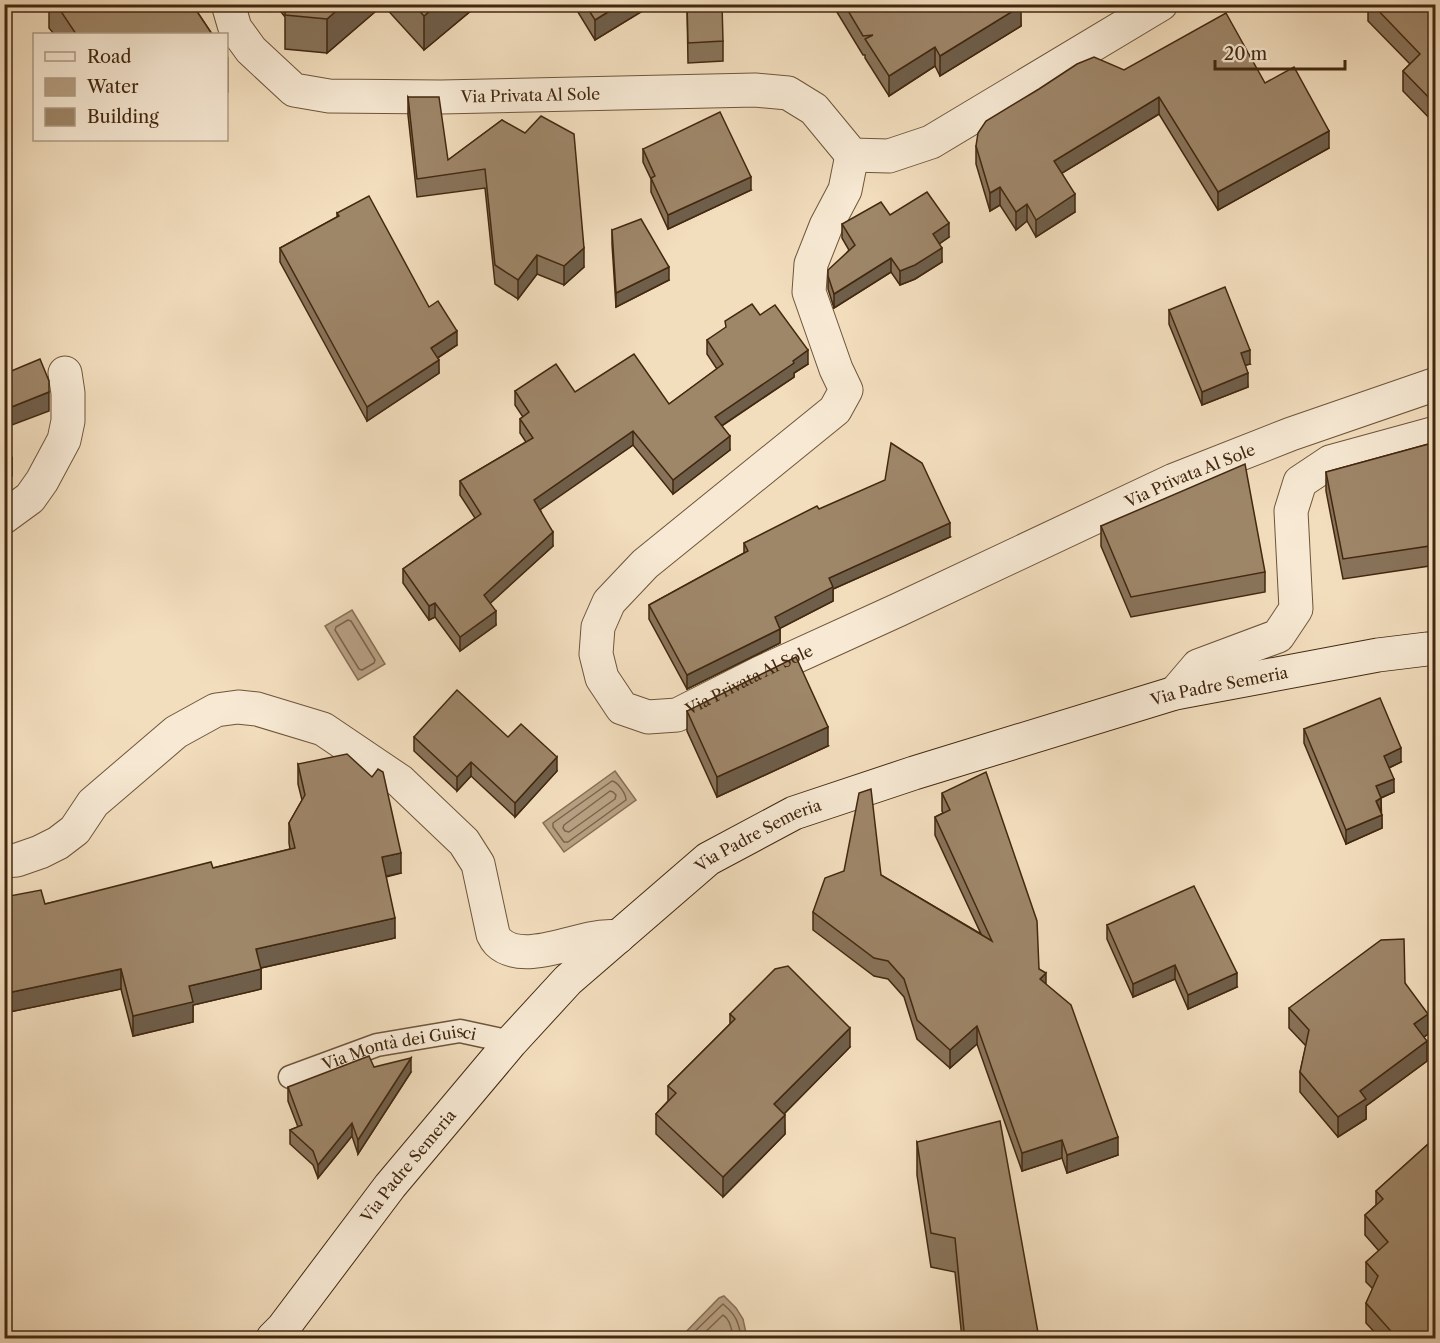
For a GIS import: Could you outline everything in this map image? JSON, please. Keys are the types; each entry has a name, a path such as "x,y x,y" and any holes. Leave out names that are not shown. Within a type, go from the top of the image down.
{"street":[{"name":"Via Privata Al Sole","path":"228,4 235,28 251,50 294,90 329,96 441,97 755,90 788,93 814,109 852,155 845,190 826,226 812,264 809,292 836,369 846,390 835,410 645,564 609,602 598,627 596,654 602,678 622,708 648,717 678,715 762,672 1174,480 1292,434 1436,384"},
{"path":"852,155 889,156 931,142 1161,4"},
{"path":"4,518 30,498 64,440 68,421 65,373"},
{"path":"1176,693 1198,666 1278,636 1296,609 1291,511 1299,482 1330,462 1436,433"},
{"name":"Via Padre Semeria","path":"273,1338 283,1328 390,1186 511,1042 568,980 708,859 794,813 914,772 1176,693 1378,655 1436,649"},
{"path":"4,861 17,860 40,852 66,837 75,830 93,803 176,732 216,710 238,707 257,709 323,729 400,781 464,842 478,864 493,934 498,942 515,950 534,952 589,939 618,937"}],"lane":[{"name":"Via Montà dei Guisci","path":"290,1077 377,1045 460,1031 511,1042"}],"water":[{"path":"352,610 385,664 358,680 325,626"},
{"path":"615,771 636,800 564,852 543,823"},
{"path":"724,1296 736,1308 743,1319 746,1333 751,1338 681,1338 719,1298"}],"building":[{"path":"56,4 192,4 211,33 75,33"},
{"path":"286,4 344,4 327,19 285,15"},
{"path":"413,4 438,4 424,16"},
{"path":"585,4 621,4 595,20"},
{"path":"687,4 722,4 723,41 688,43"},
{"path":"844,4 1020,4 1021,6 940,56 935,47 889,76 865,39 873,35 863,36"},
{"path":"1372,4 1436,4 1435,104 1403,71 1420,54"},
{"path":"1226,13 1265,83 1294,67 1329,131 1218,192 1159,97 1054,161 1075,194 1036,220 1027,204 1016,212 1000,187 990,193 976,146 978,133 986,121 1077,64 1094,57 1124,70"},
{"path":"408,97 439,97 448,160 502,120 525,133 541,116 574,134 584,248 564,266 537,255 518,280 495,265 485,169 417,179"},
{"path":"720,112 751,177 668,215 651,178 655,176 643,149"},
{"path":"927,192 949,223 933,234 942,248 915,265 900,271 891,258 834,294 828,270 855,245 842,224 881,202 890,215"},
{"path":"369,196 429,307 438,301 457,331 431,348 439,360 367,407 280,248 339,216 337,213"},
{"path":"641,219 669,267 616,293 612,230"},
{"path":"1225,287 1250,350 1241,353 1248,373 1202,392 1169,310"},
{"path":"752,304 760,315 775,305 808,350 793,361 794,363 715,417 730,436 673,480 633,431 534,500 553,532 484,595 496,611 460,637 435,603 429,606 403,569 481,514 460,481 533,438 520,419 529,412 515,391 556,364 575,392 634,354 669,404 723,364 707,340 726,327 725,321"},
{"path":"40,359 49,381 49,392 4,410 4,374"},
{"path":"4,439 12,458 4,461"},
{"path":"1436,442 1436,545 1343,559 1326,472"},
{"path":"891,443 922,463 950,523 829,578 833,587 775,617 780,629 687,675 649,605 748,551 744,543 817,506 819,509 885,480"},
{"path":"1245,464 1265,572 1131,597 1101,526"},
{"path":"796,657 828,727 717,777 687,711"},
{"path":"457,690 508,737 521,724 557,757 515,803 471,762 457,777 414,737"},
{"path":"1380,698 1401,748 1384,756 1394,779 1376,786 1381,798 1376,801 1382,815 1346,830 1304,729"},
{"path":"347,754 372,777 378,769 383,772 401,853 382,857 395,918 256,949 261,969 189,986 193,1002 133,1016 121,969 7,993 9,1002 4,1003 4,897 41,890 45,904 211,862 213,868 295,848 289,823 305,795 298,764"},
{"path":"986,772 1037,921 1039,969 1046,973 1040,979 1071,1005 1118,1137 1067,1155 1062,1140 1022,1153 977,1026 950,1050 917,1020 904,979 888,961 874,958 813,912 825,878 844,871 859,793 871,789 881,875 992,941 935,817 950,810 942,793"},
{"path":"1194,886 1237,973 1188,995 1175,965 1133,984 1107,925"},
{"path":"1404,939 1405,983 1428,1014 1414,1024 1427,1041 1360,1091 1366,1099 1338,1117 1300,1072 1309,1030 1289,1008 1381,940"},
{"path":"788,966 850,1028 774,1104 785,1115 723,1177 656,1114 676,1093 668,1086 735,1019 730,1014 775,969"},
{"path":"369,1056 374,1067 411,1058 358,1140 352,1123 318,1165 313,1151 290,1130 302,1125 288,1087"},
{"path":"1000,1121 1039,1338 962,1338 964,1331 955,1238 931,1233 917,1142"},
{"path":"1436,1137 1436,1338 1397,1338 1366,1303 1378,1276 1366,1262 1388,1242 1365,1215 1383,1199 1376,1191"}]}
